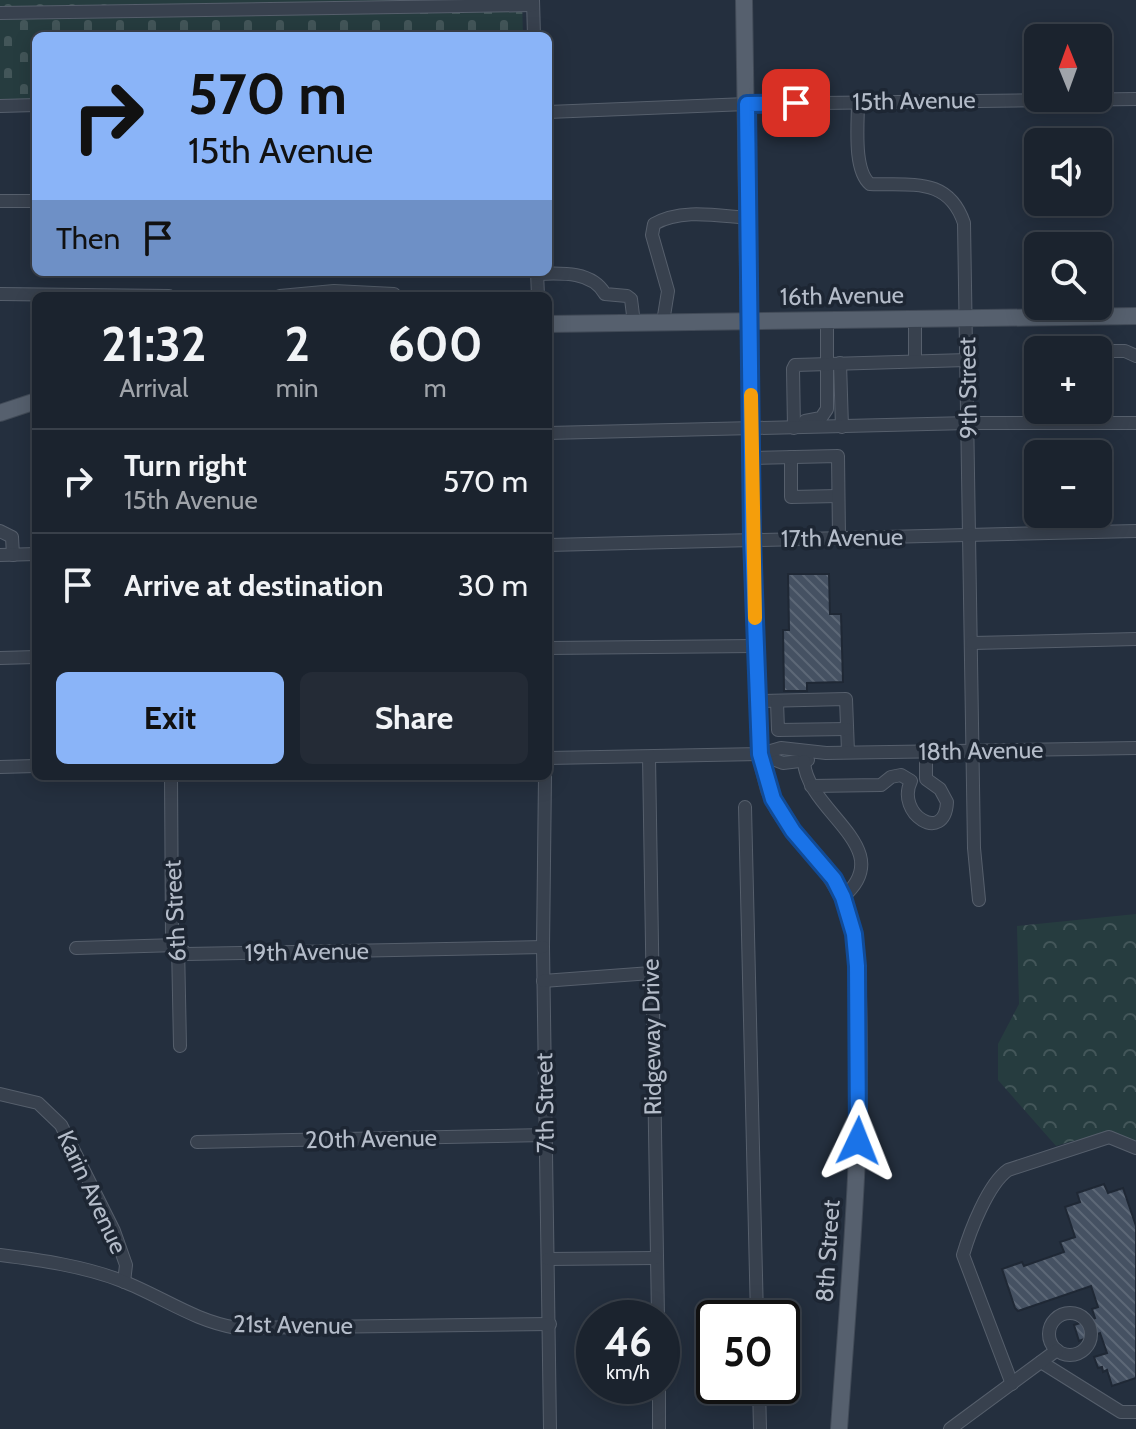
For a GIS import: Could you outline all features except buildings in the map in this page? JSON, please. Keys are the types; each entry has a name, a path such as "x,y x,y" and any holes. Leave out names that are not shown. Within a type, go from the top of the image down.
{"main road":[{"name":"8th Street","path":"744,0 752,539 760,754 769,790 778,809 825,867 843,897 856,952 860,1111 839,1429"},
{"name":"16th Avenue","path":"552,324 1136,316"},
{"path":"0,413 32,402"}],"street":[{"path":"0,13 41,6 533,2 534,32"},
{"name":"15th Avenue","path":"552,112 747,104 1136,99"},
{"name":"9th Street","path":"858,102 863,179 870,184 935,188 952,199 964,223 974,848 979,900"},
{"path":"0,106 32,105"},
{"path":"0,201 32,201"},
{"path":"663,322 668,291 652,235 654,224 665,218 684,215 749,218"},
{"path":"552,274 581,275 601,287 605,294 627,296 631,299 634,323"},
{"path":"323,292 354,292"},
{"path":"0,294 32,294"},
{"path":"915,319 915,361"},
{"path":"827,320 842,427"},
{"path":"1112,351 1125,351 1136,356"},
{"path":"794,425 795,365 967,360"},
{"path":"552,433 751,429 814,421 825,414 834,363"},
{"path":"794,425 1136,423"},
{"path":"751,458 838,456 839,537"},
{"path":"791,457 791,497 838,496"},
{"path":"0,531 12,537 6,555 32,554"},
{"name":"17th Avenue","path":"552,545 1136,531"},
{"path":"972,643 1136,639"},
{"path":"552,648 755,646"},
{"path":"0,658 32,657"},
{"path":"757,701 846,699 848,752"},
{"path":"777,701 778,730 847,729"},
{"name":"18th Avenue","path":"552,758 760,754 781,748 826,753 1136,748"},
{"path":"926,751 926,779"},
{"name":"18th Avenue","path":"760,754 783,763 804,761 826,753"},
{"name":"Ridgeway Drive","path":"649,757 657,1300"},
{"path":"804,761 804,771 811,786 858,850 862,873 854,888 843,897"},
{"path":"0,767 32,766"},
{"path":"811,786 881,785 896,776 911,781 926,779 940,789 947,802 944,817 936,823 921,820 911,809 907,792 911,781"},
{"name":"6th Street","path":"171,780 172,938 178,945 180,1046"},
{"name":"7th Street","path":"545,780 543,981 550,1429"},
{"path":"745,807 757,1300"},
{"name":"19th Avenue","path":"76,948 178,945 186,954 543,947"},
{"path":"543,981 651,973"},
{"name":"Karin Avenue","path":"0,1094 38,1103 61,1125 114,1231 126,1265 124,1282"},
{"name":"20th Avenue","path":"197,1142 546,1135"},
{"path":"1012,1384 963,1255 969,1234 999,1176 1008,1170 1109,1137 1136,1148"},
{"name":"21st Avenue","path":"0,1255 38,1260 124,1282 201,1318 237,1328 550,1324"},
{"path":"548,1259 656,1258"},
{"path":"950,1429 1057,1350"},
{"path":"1041,1362 1121,1412 1136,1412"},
{"path":"659,1404 659,1429"},
{"path":"759,1404 760,1429"}],"green space":[{"path":"0,0 522,0 523,32 32,32 32,108 0,109"},
{"path":"1136,914 1136,1148 1114,1140 1096,1138 1056,1146 998,1080 998,1044 1019,1004 1017,926"}],"slow traffic":[{"path":"751,395 755,618"}],"route":[{"path":"796,103 747,104 752,539 760,754 773,799 793,831 834,879 854,934 860,1111 858,1141"}]}
